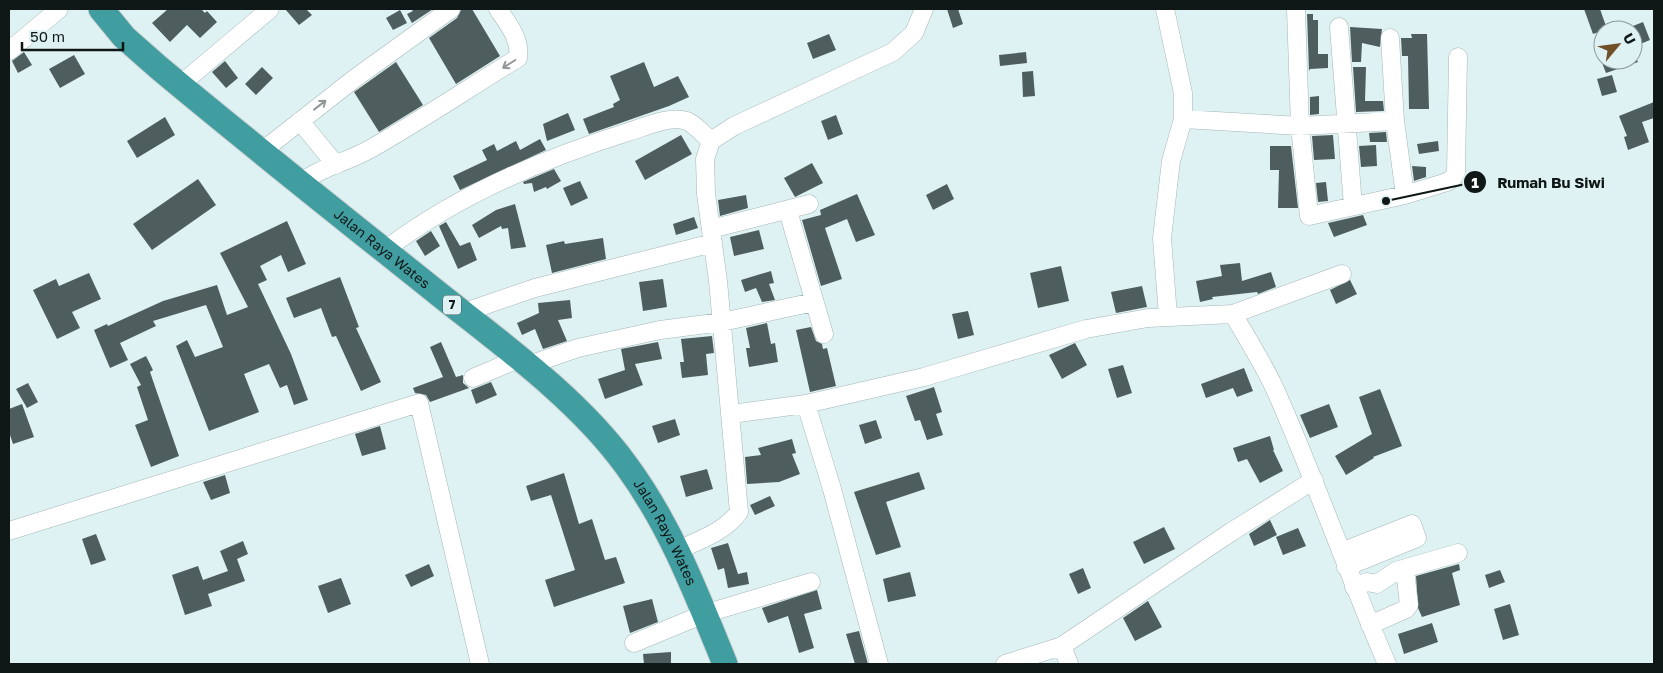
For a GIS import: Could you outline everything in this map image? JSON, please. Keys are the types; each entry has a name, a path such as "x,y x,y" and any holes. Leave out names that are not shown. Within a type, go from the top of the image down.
{"highway":[{"name":"Jalan Raya Wates","path":"101,9 124,37 180,85 522,362 595,426 625,463 651,500 678,550 725,664"}],"street":[{"path":"9,51 58,9"},
{"path":"180,85 270,9"},
{"path":"261,152 451,9"},
{"path":"300,183 315,172 336,165 370,149 518,58 520,48 513,32 498,9"},
{"path":"678,550 721,530 731,523 739,512 722,322 706,194 705,159 711,141 734,126 893,52 914,33 924,9"},
{"path":"1165,9 1183,93 1183,119 1171,161 1163,228 1163,267 1168,316"},
{"path":"1296,10 1300,126 1309,216 1405,195 1447,182 1453,178 1456,172 1458,57"},
{"path":"1339,27 1353,206"},
{"path":"1390,38 1395,121 1405,195"},
{"path":"1183,119 1300,126 1395,121"},
{"path":"385,250 425,222 472,195 566,152 667,120 687,121 711,141"},
{"path":"300,121 336,165"},
{"path":"462,313 535,288 712,236 809,204"},
{"path":"788,211 824,334"},
{"path":"730,414 806,404 924,377 1086,329 1168,316 1233,314 1342,274"},
{"path":"473,378 522,362 578,348 660,330 722,322 814,302"},
{"path":"1233,314 1273,385 1314,480 1354,587 1387,664"},
{"path":"9,531 418,403 480,664"},
{"path":"806,404 832,489 879,664"},
{"path":"1005,664 1062,646 1237,527 1314,480"},
{"path":"1354,587 1366,582 1381,583 1394,572 1458,553"},
{"path":"1370,625 1406,609 1410,605 1405,569"},
{"path":"634,643 704,614 811,582"},
{"path":"1062,646 1069,664"}],"building":[{"path":"168,9 201,9 205,13 207,11 217,22 200,38 187,25 170,42 152,23"},
{"path":"285,9 306,9 312,15 299,25"},
{"path":"411,9 433,9 412,23 407,14 413,11"},
{"path":"472,9 500,56 456,84 429,38 457,18 461,10"},
{"path":"947,9 958,9 963,24 953,28"},
{"path":"1584,9 1600,9 1604,20 1593,20 1593,34"},
{"path":"400,10 407,23 393,30 386,18"},
{"path":"1307,14 1313,14 1313,20 1318,20 1318,54 1328,54 1328,68 1310,69 1309,71"},
{"path":"1643,22 1650,40 1643,43"},
{"path":"1350,27 1382,29 1380,47 1362,43 1361,62 1352,62"},
{"path":"829,34 836,50 813,59 807,43"},
{"path":"1411,34 1427,34 1429,109 1409,109 1408,56 1402,56 1401,38 1412,38"},
{"path":"24,52 32,65 18,73 12,61"},
{"path":"1026,52 1027,63 1000,66 999,55"},
{"path":"74,55 85,74 60,88 49,69"},
{"path":"225,61 238,78 226,88 212,72"},
{"path":"396,62 423,105 379,132 354,92"},
{"path":"644,62 654,87 678,76 689,97 669,106 589,134 583,119 614,107 613,104 620,100 610,76"},
{"path":"262,67 273,78 256,95 245,84"},
{"path":"1353,67 1366,67 1365,101 1383,101 1384,111 1356,112"},
{"path":"1033,71 1035,96 1023,97 1022,72"},
{"path":"1612,75 1617,92 1602,96 1597,79"},
{"path":"1319,96 1319,114 1310,115 1310,97"},
{"path":"1654,102 1654,118 1642,122 1649,142 1628,150 1624,137 1627,136 1619,116"},
{"path":"568,113 575,130 547,141 543,124"},
{"path":"836,115 843,134 828,140 821,121"},
{"path":"165,117 175,135 137,158 127,141"},
{"path":"1386,132 1387,142 1370,142 1369,133"},
{"path":"681,135 692,154 645,180 635,161"},
{"path":"1333,135 1335,159 1314,160 1312,136"},
{"path":"540,139 546,150 460,190 453,176 487,160 482,150 494,144 497,151 516,141 520,150"},
{"path":"1438,141 1439,151 1419,154 1417,144"},
{"path":"1376,145 1377,166 1361,167 1359,146"},
{"path":"1270,146 1291,146 1298,208 1278,208 1279,170 1270,170"},
{"path":"812,163 823,183 795,197 784,178"},
{"path":"1412,166 1426,167 1426,177 1414,181"},
{"path":"554,169 561,181 547,189 546,187 534,192 532,183 524,184 523,182"},
{"path":"198,179 216,205 152,250 133,224"},
{"path":"580,181 588,198 571,206 563,188"},
{"path":"1326,182 1328,201 1318,202 1316,183"},
{"path":"947,184 954,199 933,210 926,195"},
{"path":"857,194 875,235 856,242 847,219 825,228 842,279 821,286 802,220 821,215 820,210"},
{"path":"746,195 748,208 720,216 718,200"},
{"path":"515,204 526,247 511,249 508,228 502,229 501,226 479,238 472,225 496,210"},
{"path":"1363,215 1367,225 1334,237 1328,223"},
{"path":"694,217 698,228 676,235 673,224"},
{"path":"287,221 306,264 288,272 281,255 260,266 267,280 258,284 291,354 308,400 294,405 287,385 280,388 269,364 244,374 259,412 209,431 176,346 187,340 195,357 223,347 206,305 153,321 156,326 120,343 128,360 110,368 94,330 107,324 108,326 163,301 217,285 227,315 248,307 220,253"},
{"path":"446,222 460,246 470,242 477,260 458,269 439,226"},
{"path":"759,230 764,249 734,256 730,237"},
{"path":"431,231 440,246 425,256 416,241"},
{"path":"603,238 606,259 552,273 546,245 564,241 565,244"},
{"path":"1240,263 1242,281 1271,272 1276,287 1258,294 1257,292 1212,297 1213,299 1200,302 1196,281 1222,276 1220,265"},
{"path":"1061,266 1069,301 1038,308 1030,273"},
{"path":"771,271 774,283 769,284 775,300 762,302 756,288 745,292 741,280"},
{"path":"89,273 101,299 72,312 80,328 57,339 33,290 56,279 59,286"},
{"path":"340,277 359,327 356,328 381,382 361,391 336,336 332,337 321,308 294,318 286,298"},
{"path":"663,279 667,307 643,311 639,282"},
{"path":"1350,280 1357,294 1336,304 1330,290"},
{"path":"1142,286 1147,307 1116,313 1111,292"},
{"path":"570,300 572,318 558,320 567,341 543,349 535,329 522,335 517,323 539,313 538,303"},
{"path":"968,311 974,335 958,339 952,314"},
{"path":"767,323 771,344 775,343 778,362 749,367 746,348 750,348 746,328"},
{"path":"811,327 816,341 822,344 823,349 827,348 836,386 810,392 796,330"},
{"path":"712,336 714,353 706,354 708,375 682,378 680,362 684,362 681,339"},
{"path":"441,342 456,377 463,375 463,383 469,388 430,402 426,395 415,393 413,388 443,377 430,347"},
{"path":"658,342 662,359 635,364 643,385 605,399 598,379 625,370 621,349"},
{"path":"1075,343 1087,365 1062,379 1049,355"},
{"path":"146,356 153,370 150,372 179,456 151,467 135,425 148,420 137,387 141,385 130,364"},
{"path":"1123,365 1132,393 1117,398 1108,369"},
{"path":"1244,368 1253,391 1237,397 1233,388 1206,398 1201,384"},
{"path":"491,382 497,395 476,404 471,390"},
{"path":"28,383 38,402 27,408 16,389"},
{"path":"934,387 942,412 936,414 943,435 927,440 920,420 915,421 906,396"},
{"path":"1380,389 1402,446 1373,457 1346,475 1335,456 1372,434 1359,397"},
{"path":"22,404 34,437 13,444 9,432 9,409"},
{"path":"1329,404 1338,427 1310,438 1300,415"},
{"path":"675,419 680,435 658,443 652,426"},
{"path":"876,420 882,438 865,444 859,425"},
{"path":"380,426 386,449 362,456 355,434"},
{"path":"1270,436 1273,450 1283,471 1260,483 1247,459 1238,462 1233,448"},
{"path":"792,439 796,453 792,454 800,474 779,482 747,484 745,457 761,455 758,448"},
{"path":"707,469 713,489 686,497 680,476"},
{"path":"919,472 925,489 886,502 901,547 876,555 854,492"},
{"path":"564,473 579,524 592,519 605,560 616,557 625,583 554,607 545,580 575,570 551,495 531,501 526,486"},
{"path":"225,475 230,493 211,500 203,482"},
{"path":"770,496 775,506 755,515 750,505"},
{"path":"1270,520 1277,535 1254,546 1249,534"},
{"path":"1164,527 1175,549 1144,564 1133,542"},
{"path":"1298,528 1306,546 1283,555 1276,537"},
{"path":"96,534 106,560 91,565 82,539"},
{"path":"243,541 248,554 237,559 245,581 208,594 212,606 185,615 172,575 198,566 203,580 228,571 220,551"},
{"path":"728,543 738,574 747,572 749,584 728,588 724,568 718,570 711,548"},
{"path":"429,564 434,576 411,587 405,575"},
{"path":"1459,564 1460,570 1452,573 1460,605 1422,617 1418,608 1416,576"},
{"path":"1083,568 1091,588 1078,594 1069,574"},
{"path":"1500,570 1505,582 1489,588 1485,575"},
{"path":"910,572 916,596 888,602 883,579"},
{"path":"341,578 351,604 328,613 318,586"},
{"path":"817,590 822,609 804,614 814,648 799,653 788,616 768,623 762,608"},
{"path":"652,599 658,622 630,633 623,606"},
{"path":"1148,601 1162,627 1135,641 1123,618"},
{"path":"1510,604 1519,635 1503,640 1494,609"},
{"path":"1432,623 1438,642 1404,654 1398,634"},
{"path":"859,631 868,664 855,664 846,634"},
{"path":"671,652 671,664 644,664 643,654"}],"place":[{"name":"Rumah Bu Siwi","path":"1386,201"}]}
